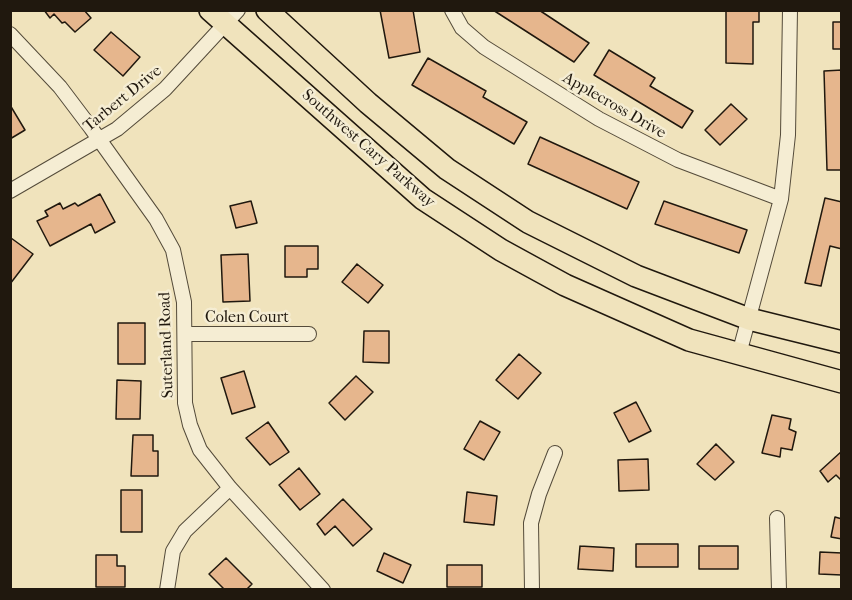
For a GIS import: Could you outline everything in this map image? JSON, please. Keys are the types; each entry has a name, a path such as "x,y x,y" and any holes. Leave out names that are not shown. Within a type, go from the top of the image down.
{"main road":[{"path":"267,10 368,103 447,169 528,222 636,276 749,319 842,342"},
{"name":"Southwest Cary Parkway","path":"224,15 423,199 501,250 565,285 632,317 689,340 842,382"}],"street":[{"name":"Applecross Drive","path":"452,10 462,28 484,47 599,119 678,160 781,199"},
{"path":"739,354 781,199 788,135 790,10"},
{"name":"Tarbert Drive","path":"10,191 99,141 165,89 224,15"},
{"name":"Suterland Road","path":"10,34 60,87 156,219 173,250 182,289 185,334 183,381 190,425 200,450 230,488 323,590"},
{"name":"Colen Court","path":"185,334 309,334"},
{"path":"532,590 531,523 539,494 555,453"},
{"path":"168,590 173,551 185,531 230,488"},
{"path":"777,518 779,590"}],"building":[{"path":"44,10 84,10 91,18 75,32 54,14 50,18"},
{"path":"380,10 413,10 420,52 389,58"},
{"path":"493,10 539,10 589,43 574,62"},
{"path":"726,10 759,10 759,22 753,22 753,64 726,63"},
{"path":"833,22 842,22 842,49 833,49"},
{"path":"111,32 140,57 123,76 94,50"},
{"path":"609,50 655,78 650,86 693,111 682,128 594,75"},
{"path":"428,58 486,91 483,97 527,122 514,144 412,85"},
{"path":"842,70 842,170 827,170 824,71"},
{"path":"731,104 747,119 720,145 705,130"},
{"path":"10,105 25,130 10,139"},
{"path":"540,137 639,182 627,209 528,164"},
{"path":"100,194 115,222 95,233 91,224 50,246 37,221 48,216 45,211 60,203 63,209 75,203 78,206"},
{"path":"825,198 842,202 842,249 830,246 821,286 805,283"},
{"path":"251,201 257,223 236,228 230,206"},
{"path":"664,201 747,230 739,253 655,224"},
{"path":"10,239 33,254 10,284"},
{"path":"285,246 318,246 318,269 307,269 307,277 285,277"},
{"path":"248,254 250,301 223,302 221,255"},
{"path":"357,264 383,285 368,303 342,282"},
{"path":"118,323 145,323 145,364 118,364"},
{"path":"364,331 389,331 389,363 363,362"},
{"path":"519,354 541,373 518,399 496,380"},
{"path":"244,371 255,407 232,414 221,378"},
{"path":"356,376 373,392 345,420 329,403"},
{"path":"117,380 141,381 140,419 116,419"},
{"path":"636,402 651,431 629,442 614,413"},
{"path":"772,415 791,419 789,429 796,432 792,450 781,448 780,457 762,453"},
{"path":"480,421 500,432 484,460 464,449"},
{"path":"268,422 289,452 270,465 246,438"},
{"path":"133,435 153,435 153,451 158,451 158,476 131,476"},
{"path":"716,444 734,462 715,480 697,464"},
{"path":"842,451 842,481 836,475 828,482 820,471"},
{"path":"648,459 649,490 619,491 618,460"},
{"path":"299,468 320,494 300,510 279,485"},
{"path":"121,490 142,490 142,532 121,532"},
{"path":"467,492 497,496 494,525 464,522"},
{"path":"343,499 372,529 353,546 335,526 325,535 317,524"},
{"path":"835,517 842,519 842,539 831,537"},
{"path":"636,544 678,544 678,567 636,567"},
{"path":"580,546 614,548 613,571 578,569"},
{"path":"699,546 738,546 738,569 699,569"},
{"path":"820,552 842,553 842,575 819,574"},
{"path":"384,553 411,565 403,583 377,571"},
{"path":"96,555 117,555 117,566 125,566 125,587 96,587"},
{"path":"226,558 252,584 246,590 225,590 209,574"},
{"path":"447,565 482,565 482,587 447,587"}]}
